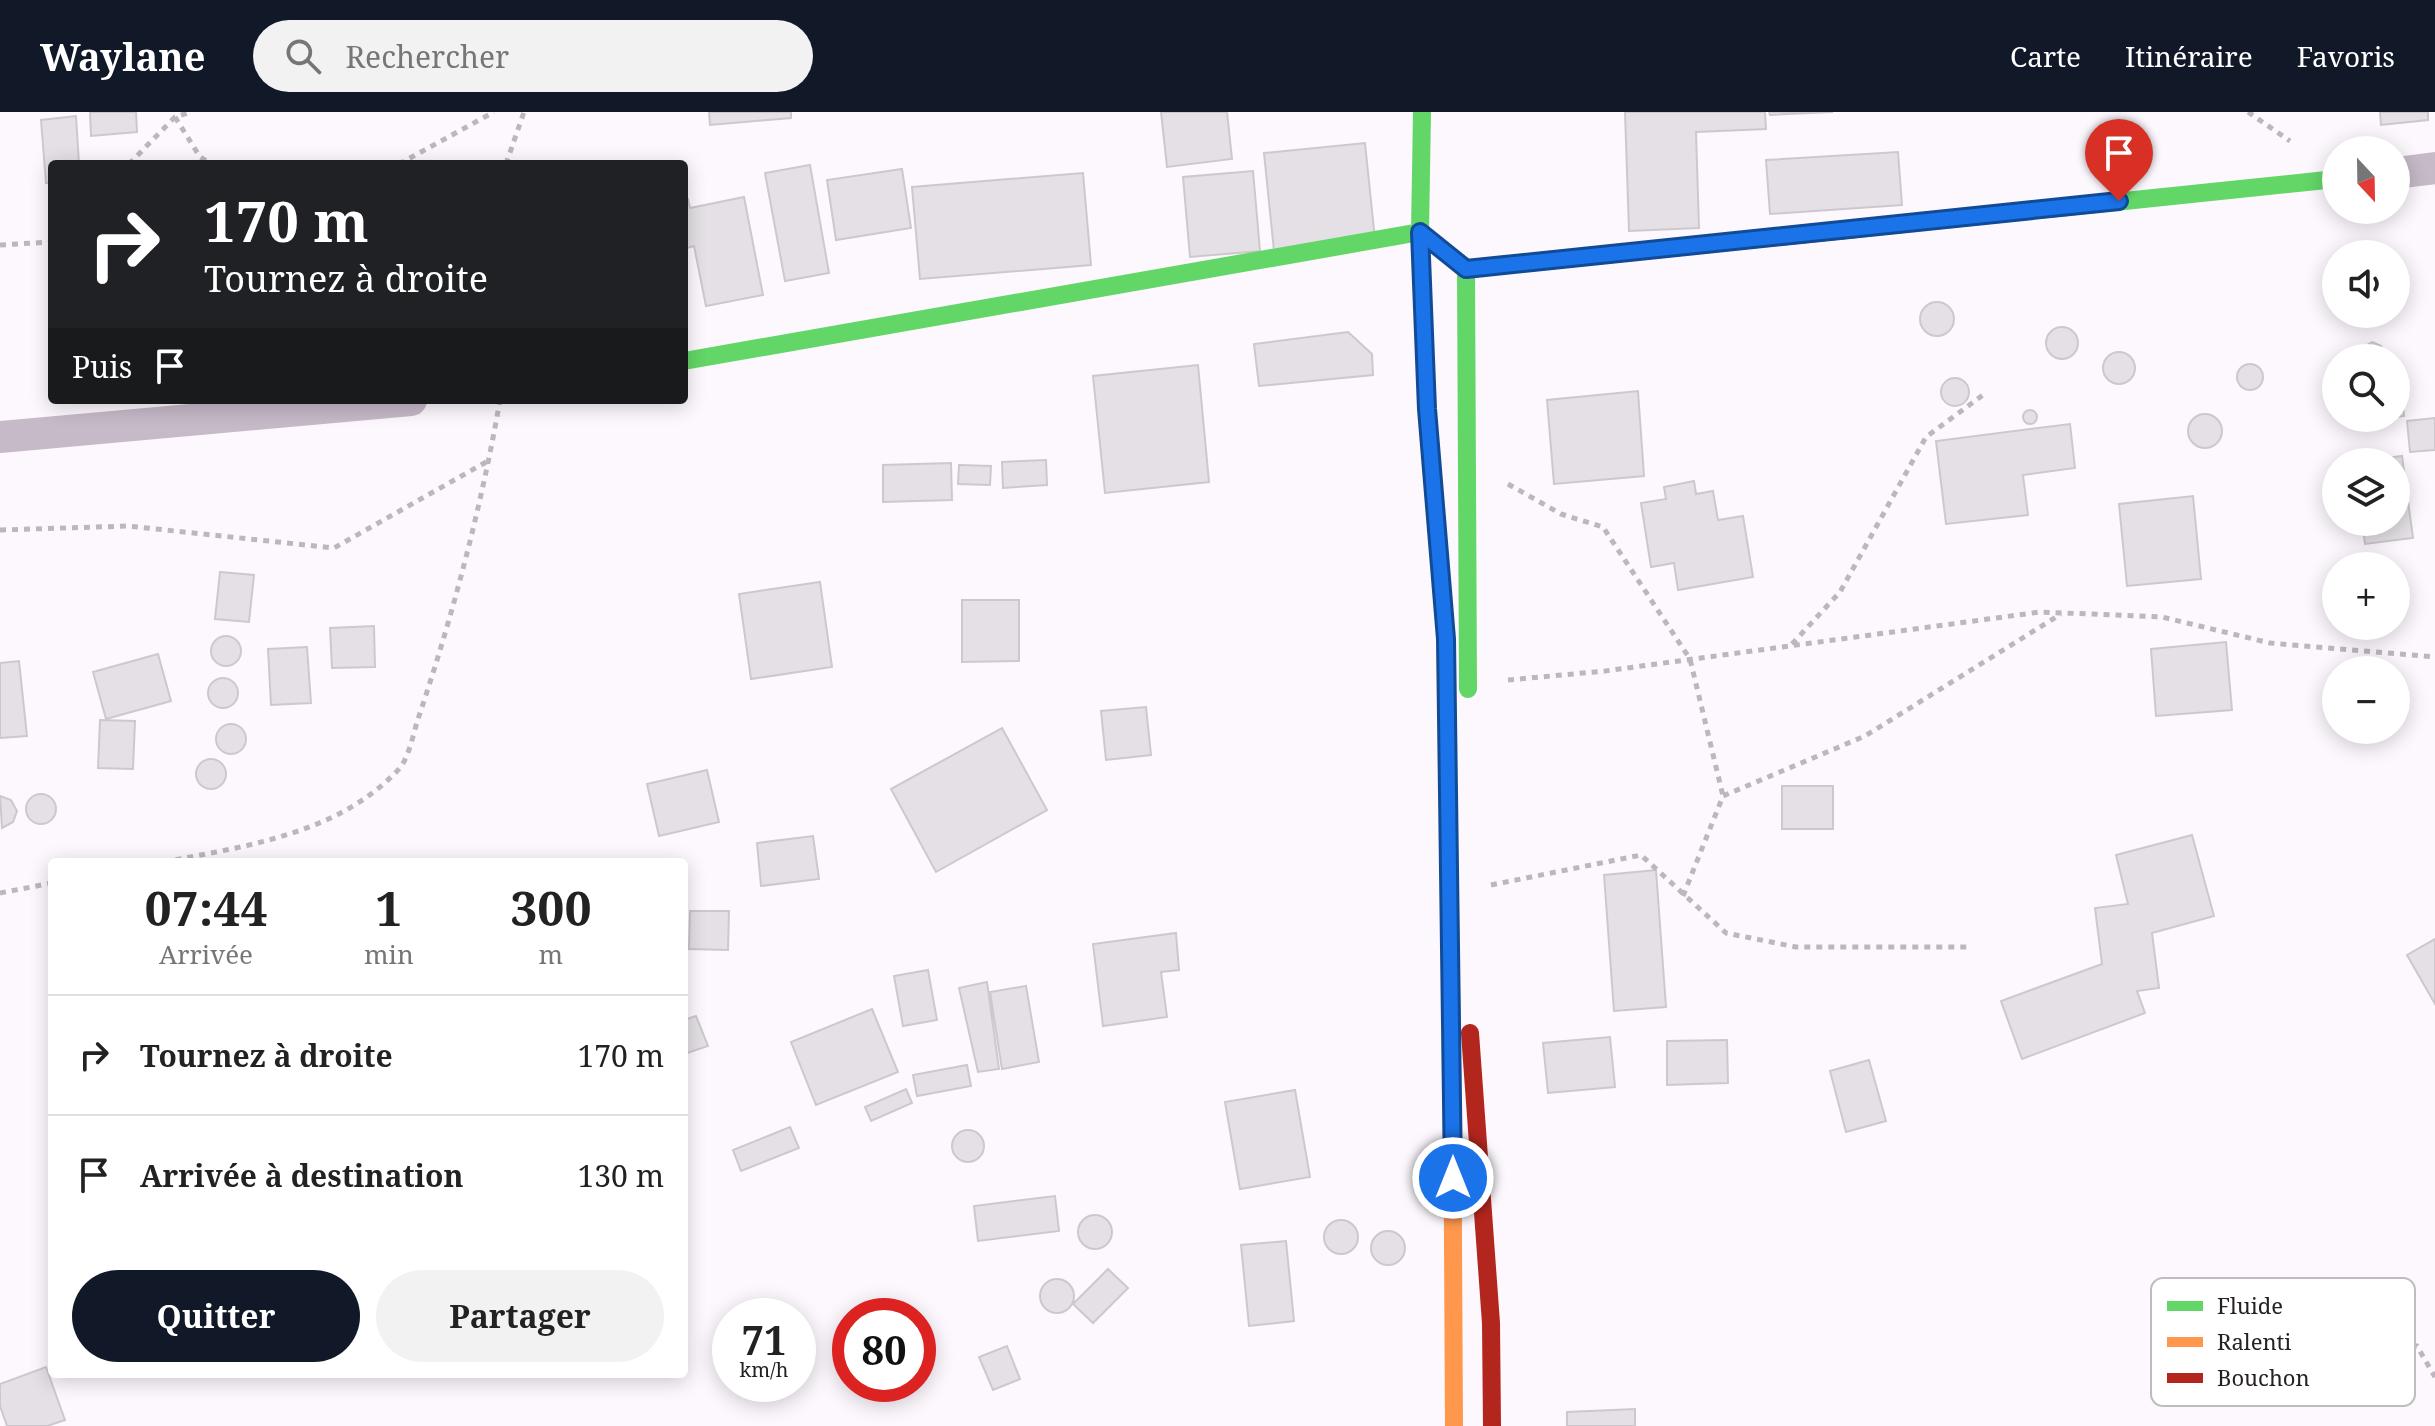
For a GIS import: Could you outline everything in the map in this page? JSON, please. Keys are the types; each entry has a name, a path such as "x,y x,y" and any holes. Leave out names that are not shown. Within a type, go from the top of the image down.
{"main road":[{"path":"1422,112 1420,232 1427,409 1446,639 1453,992 1454,1426"},
{"path":"688,360 1420,232 1466,269 2322,180"},
{"path":"1466,269 1468,684 1459,891 1491,1323 1492,1426"}],"street":[{"path":"2410,171 2435,168"},
{"path":"0,437 367,404"}],"path":[{"path":"133,160 175,117 191,112"},
{"path":"406,160 494,112"},
{"path":"507,160 524,112"},
{"path":"175,117 205,160"},
{"path":"0,245 48,242"},
{"path":"1792,644 1840,592 1926,437 1983,395"},
{"path":"185,858 273,841 358,805 401,768 430,683 489,461 499,404"},
{"path":"1465,459 1561,514 1603,527 1690,659 1723,796 1683,896"},
{"path":"0,530 128,526 334,548 489,461"},
{"path":"1468,684 1690,659 2040,612 2162,617 2270,643 2435,657"},
{"path":"1723,796 1865,736 2062,613"},
{"path":"1459,891 1641,855 1726,933 1796,947 1972,947"},
{"path":"0,893 48,884"},
{"path":"2415,1346 2435,1377"}],"building":[{"path":"90,112 136,112 137,132 91,136"},
{"path":"709,112 791,112 791,118 710,125"},
{"path":"1161,112 1227,112 1232,159 1167,167"},
{"path":"1625,112 1765,112 1766,129 1696,132 1699,228 1629,231"},
{"path":"1769,112 1833,112 1770,115"},
{"path":"2380,112 2428,112 2428,120 2381,125"},
{"path":"76,116 79,160 48,160 48,183 46,183 41,120"},
{"path":"1365,143 1375,240 1274,251 1264,153"},
{"path":"1898,152 1902,205 1770,214 1766,160"},
{"path":"810,165 829,273 785,281 765,173"},
{"path":"902,169 911,228 836,240 827,180"},
{"path":"1253,171 1260,251 1190,257 1183,177"},
{"path":"1083,173 1091,265 920,279 912,187"},
{"path":"744,197 763,295 706,306 694,246 688,248 688,199 690,208"},
{"path":"1937,302 1949,307 1954,319 1949,331 1937,336 1925,331 1920,319 1925,307"},
{"path":"2062,327 2074,331 2078,343 2074,355 2062,359 2050,355 2046,343 2050,331"},
{"path":"1348,332 1372,354 1373,375 1259,386 1254,344"},
{"path":"2119,352 2130,357 2135,368 2130,379 2119,384 2108,379 2103,368 2108,357"},
{"path":"2250,364 2259,368 2263,377 2259,386 2250,390 2241,386 2237,377 2241,368"},
{"path":"1198,365 1209,482 1105,493 1093,376"},
{"path":"1955,378 1965,382 1969,392 1965,402 1955,406 1945,402 1941,392 1945,382"},
{"path":"1638,391 1644,476 1554,484 1547,400"},
{"path":"2030,410 2037,417 2030,424 2023,417"},
{"path":"2205,414 2217,419 2222,431 2217,443 2205,448 2193,443 2188,431 2193,419"},
{"path":"2435,418 2435,450 2410,452 2410,421"},
{"path":"2070,424 2075,468 2023,475 2028,515 1946,524 1936,441"},
{"path":"1046,460 1047,485 1003,488 1002,462"},
{"path":"951,463 952,500 883,502 883,465"},
{"path":"959,465 991,466 990,485 958,484"},
{"path":"1694,481 1696,494 1713,491 1718,520 1743,516 1753,577 1678,590 1674,563 1651,567 1641,503 1666,499 1664,487"},
{"path":"2193,496 2201,579 2127,586 2119,504"},
{"path":"2410,516 2413,538 2365,544 2364,536 2410,536"},
{"path":"220,572 254,575 249,622 215,619"},
{"path":"820,582 832,667 751,679 739,594"},
{"path":"962,600 1019,600 1019,661 962,662"},
{"path":"374,626 375,667 332,668 330,628"},
{"path":"226,636 237,640 241,651 237,662 226,666 215,662 211,651 215,640"},
{"path":"2226,642 2232,710 2156,716 2151,649"},
{"path":"307,647 311,703 271,705 268,649"},
{"path":"158,654 171,701 106,719 93,672"},
{"path":"19,661 27,736 0,738 0,663"},
{"path":"223,678 234,682 238,693 234,704 223,708 212,704 208,693 212,682"},
{"path":"1146,707 1151,755 1106,760 1101,711"},
{"path":"100,720 135,721 133,769 98,768"},
{"path":"231,724 242,728 246,739 242,750 231,754 220,750 216,739 220,728"},
{"path":"1002,728 1047,810 936,872 891,789"},
{"path":"211,759 222,763 226,774 222,785 211,789 200,785 196,774 200,763"},
{"path":"707,770 719,822 659,836 647,784"},
{"path":"1782,786 1833,786 1833,829 1782,829"},
{"path":"41,794 52,798 56,809 52,820 41,824 30,820 26,809 30,798"},
{"path":"0,796 11,800 17,811 13,822 2,828"},
{"path":"2192,835 2214,916 2152,933 2159,988 2137,991 2145,1013 2022,1059 2001,1001 2102,964 2095,908 2128,904 2116,855"},
{"path":"813,836 819,879 761,886 757,843"},
{"path":"1656,870 1666,1007 1614,1011 1604,875"},
{"path":"690,911 729,911 728,950 689,949"},
{"path":"1176,933 1179,970 1161,972 1167,1017 1103,1026 1093,944"},
{"path":"2435,939 2435,1004 2407,955"},
{"path":"928,970 937,1020 903,1026 894,976"},
{"path":"987,982 999,1069 978,1072 959,988"},
{"path":"1026,986 1039,1062 1002,1069 990,992"},
{"path":"872,1009 898,1072 816,1105 791,1042"},
{"path":"696,1016 708,1046 688,1053 688,1019"},
{"path":"1610,1037 1615,1087 1548,1093 1543,1043"},
{"path":"1727,1040 1728,1083 1667,1085 1667,1041"},
{"path":"1869,1060 1886,1121 1846,1132 1830,1071"},
{"path":"967,1065 971,1086 917,1096 913,1075"},
{"path":"906,1089 912,1103 871,1121 865,1107"},
{"path":"1295,1090 1310,1177 1240,1189 1225,1102"},
{"path":"790,1127 799,1148 741,1171 733,1150"},
{"path":"968,1130 980,1134 984,1146 980,1158 968,1162 956,1158 952,1146 956,1134"},
{"path":"1055,1196 1059,1231 978,1241 974,1206"},
{"path":"1095,1215 1107,1220 1112,1232 1107,1244 1095,1249 1083,1244 1078,1232 1083,1220"},
{"path":"1341,1220 1353,1225 1358,1237 1353,1249 1341,1254 1329,1249 1324,1237 1329,1225"},
{"path":"1388,1231 1400,1236 1405,1248 1400,1260 1388,1265 1376,1260 1371,1248 1376,1236"},
{"path":"1286,1241 1294,1321 1249,1326 1241,1245"},
{"path":"1108,1269 1128,1288 1093,1323 1073,1304"},
{"path":"1057,1279 1069,1284 1074,1296 1069,1308 1057,1313 1045,1308 1040,1296 1045,1284"},
{"path":"1007,1346 1020,1379 993,1390 979,1357"},
{"path":"46,1367 65,1420 47,1426 7,1426 0,1406 0,1384"},
{"path":"1635,1409 1635,1426 1567,1426 1567,1412"}],"traffic: fast":[{"path":"1422,112 1420,232 1427,409 1446,639 1452,1054"},
{"path":"1856,229 2322,180"},
{"path":"688,360 1420,232 1466,269 1545,261"},
{"path":"1466,269 1468,689"}],"traffic: slow":[{"path":"1452,1054 1454,1426"}],"traffic: jam":[{"path":"1545,261 1856,229"},
{"path":"1470,1033 1491,1323 1492,1426"}],"route":[{"path":"1453,1178 1453,992 1446,639 1427,409 1420,232 1466,269 2119,201"}]}
